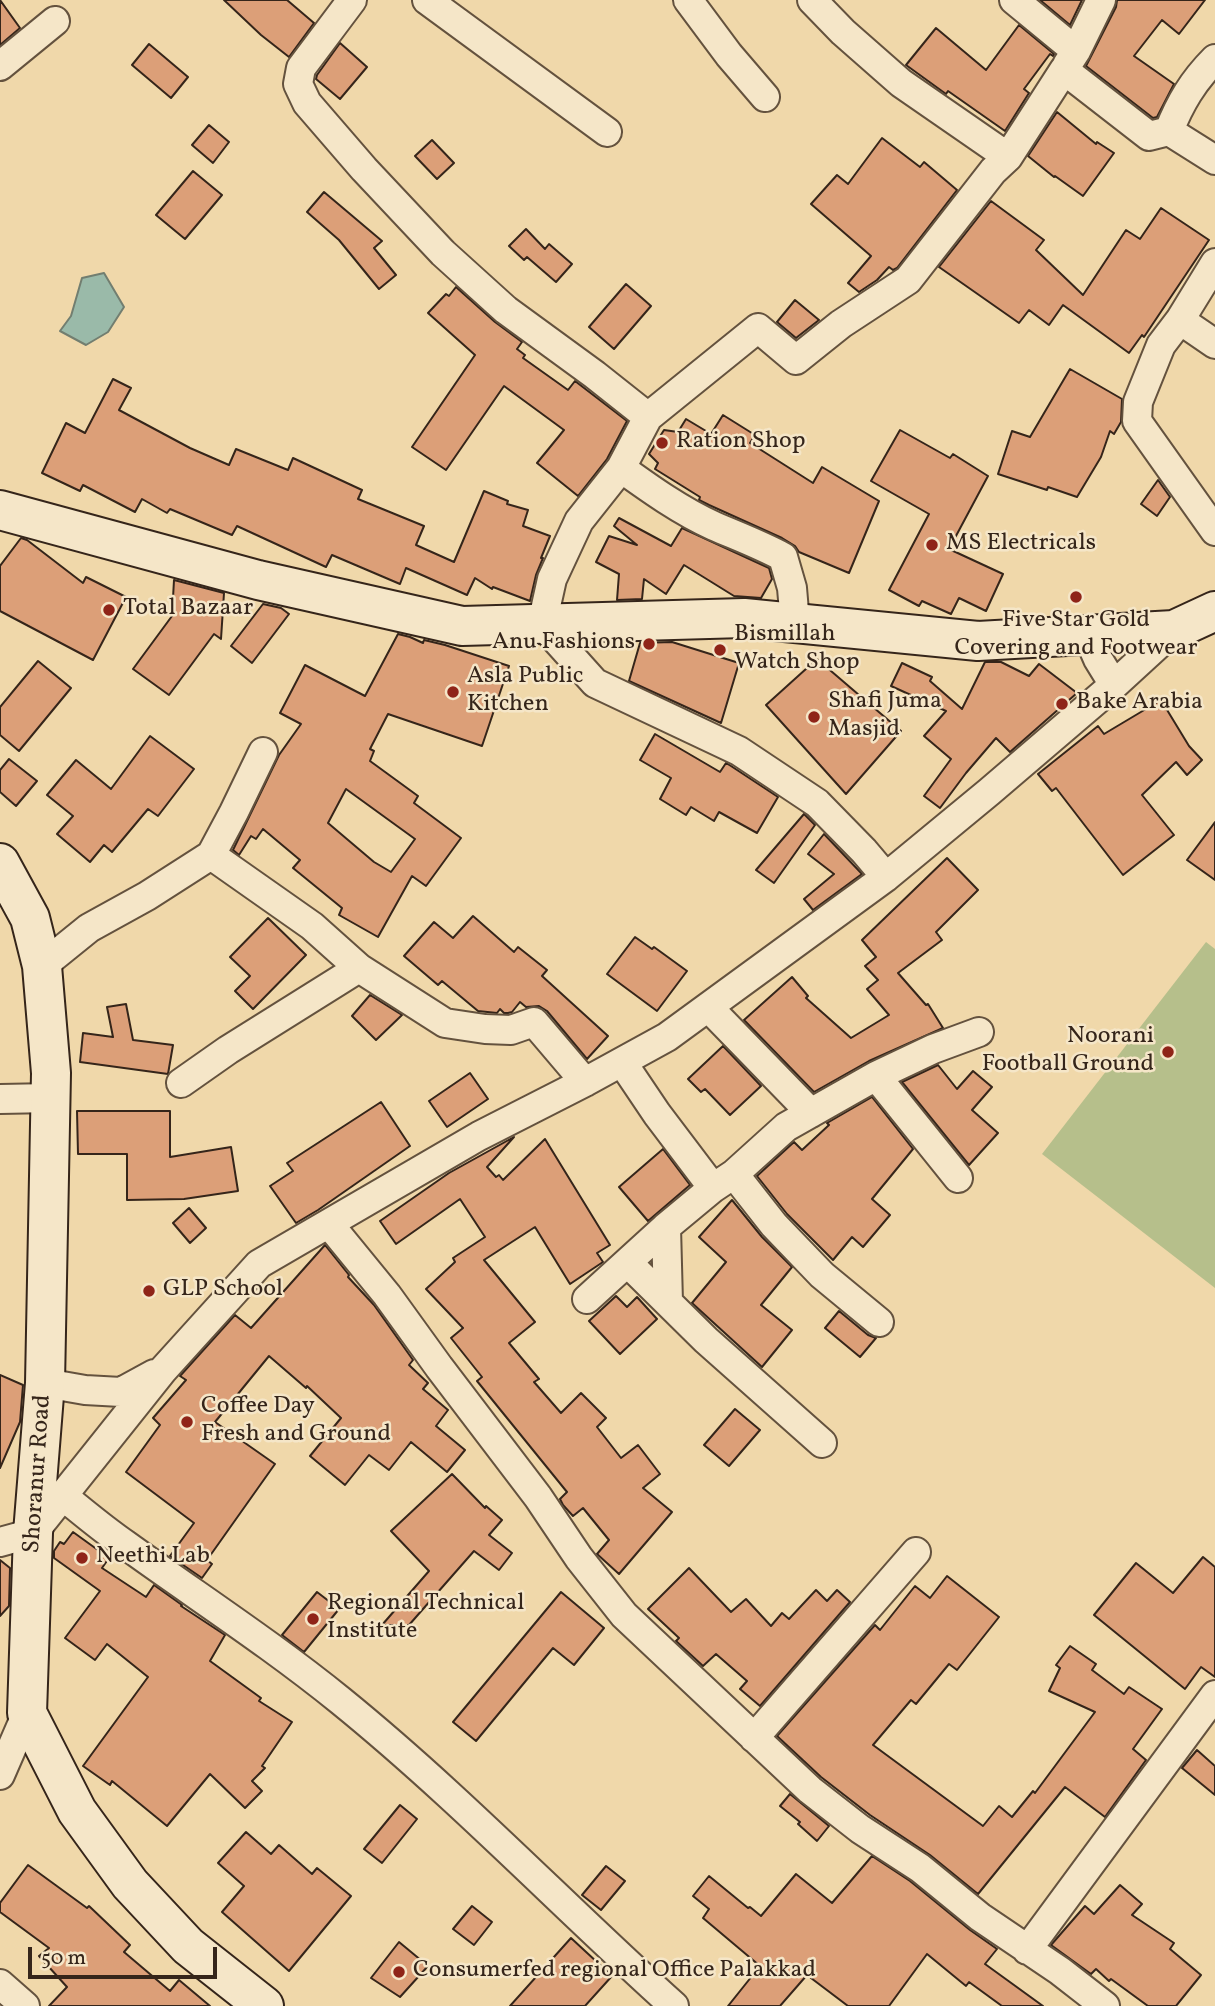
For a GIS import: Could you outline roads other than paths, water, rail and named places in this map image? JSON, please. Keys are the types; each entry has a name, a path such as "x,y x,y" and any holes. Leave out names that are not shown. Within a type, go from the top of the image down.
{"main road":[{"path":"0,510 258,580 462,626 744,618 978,641 1174,630 1215,611"},
{"name":"Shoranur Road","path":"0,863 30,918 42,966 51,1073 46,1383 16,1537 27,1713 76,1811 130,1884 188,1946 264,2006"}],"street":[{"path":"352,0 301,68 298,84 307,103 364,169 443,253 506,310 648,417"},
{"path":"427,0 607,132"},
{"path":"688,0 765,97"},
{"path":"812,0 843,32 901,83 1008,157"},
{"path":"1014,0 1070,60 1149,136 1168,131 1215,160"},
{"path":"886,877 817,803 739,751 595,683 542,624 552,579 579,521 621,468 648,417 758,328 796,360 841,324 908,280 993,171 1008,157 1070,60 1101,0"},
{"path":"0,66 55,22"},
{"path":"1168,131 1198,76 1215,59"},
{"path":"1215,263 1180,320 1161,345 1138,402 1136,421 1215,531"},
{"path":"1180,320 1215,344"},
{"path":"621,468 658,495 712,525 783,557 792,588 795,623"},
{"path":"16,1537 63,1496 163,1370 259,1264 479,1136 667,1037 886,877 1114,685 1174,630"},
{"path":"1088,636 1114,685"},
{"path":"42,966 89,928 147,896 211,855 263,752"},
{"path":"211,855 312,926 359,968 445,1023 511,1030 534,1022 585,1082"},
{"path":"181,1083 228,1050 359,968"},
{"path":"708,1007 811,1113"},
{"path":"587,1299 666,1227 786,1127 876,1076 933,1049 979,1032"},
{"path":"622,1062 657,1114 724,1181 775,1225 822,1275 879,1322"},
{"path":"876,1076 958,1178"},
{"path":"0,1099 51,1098"},
{"path":"329,1223 508,1455 579,1558 624,1615 810,1790 1105,2006"},
{"path":"666,1227 668,1302"},
{"path":"628,1263 706,1340 822,1444"},
{"path":"46,1383 85,1390 121,1392 163,1370"},
{"path":"63,1496 124,1544 340,1700 428,1775 674,2006"},
{"path":"754,1738 916,1552"},
{"path":"1027,1950 1215,1695"},
{"path":"0,1775 27,1713"},
{"path":"0,1984 25,2006"}],"place":[{"name":"Ration Shop","path":"662,443"},
{"name":"MS Electricals","path":"932,545"},
{"name":"Five Star Gold Covering and Footwear","path":"1076,597"},
{"name":"Total Bazaar","path":"109,610"},
{"name":"Anu Fashions","path":"649,644"},
{"name":"Bismillah Watch Shop","path":"720,650"},
{"name":"Asla Public Kitchen","path":"453,692"},
{"name":"Bake Arabia","path":"1062,704"},
{"name":"Shafi Juma Masjid","path":"814,717"},
{"name":"Noorani Football Ground","path":"1168,1052"},
{"name":"GLP School","path":"149,1291"},
{"name":"Coffee Day Fresh and Ground","path":"187,1422"},
{"name":"Neethi Lab","path":"82,1558"},
{"name":"Regional Technical Institute","path":"313,1619"},
{"name":"Consumerfed regional Office Palakkad","path":"399,1972"}]}
